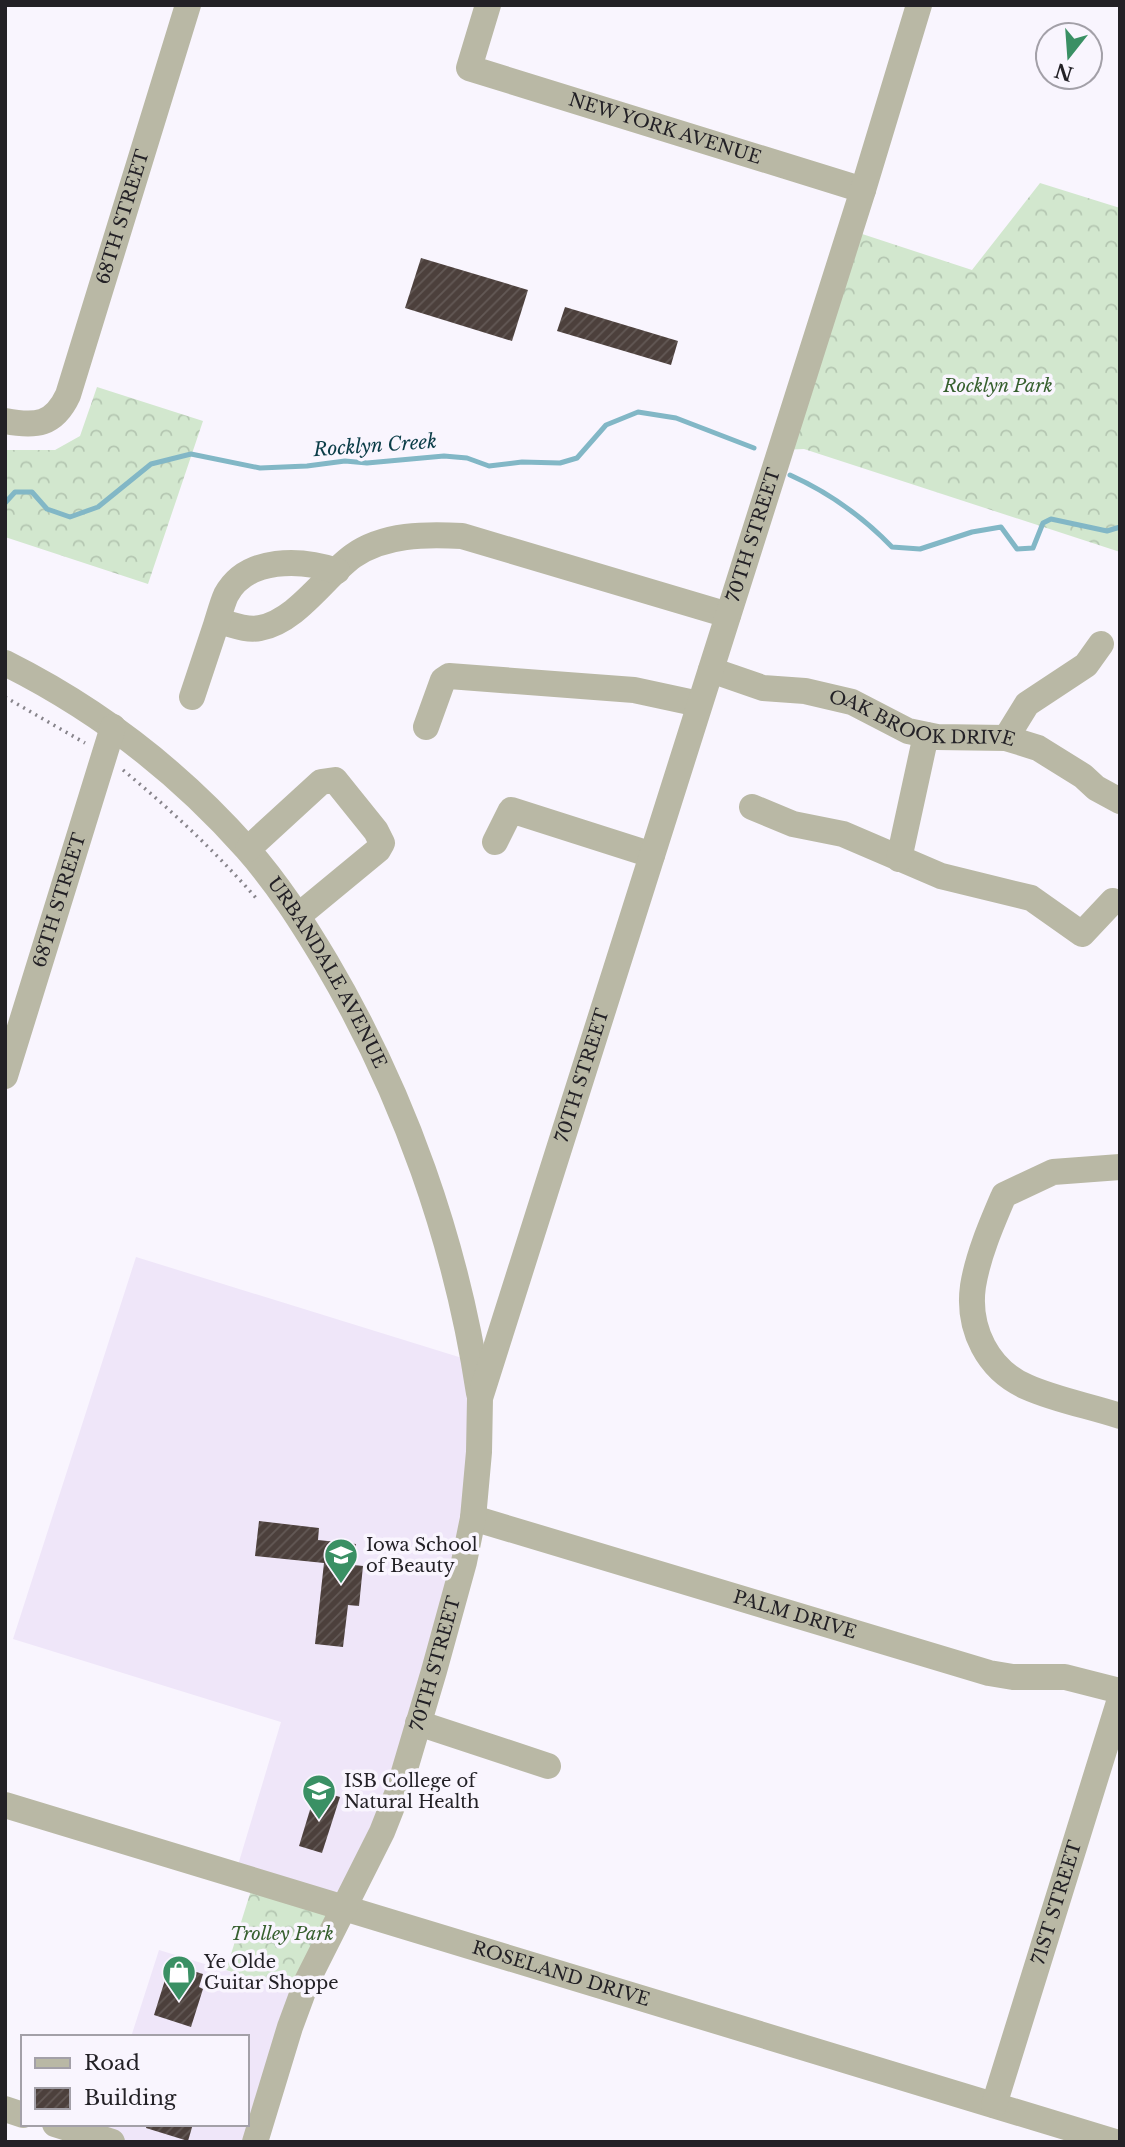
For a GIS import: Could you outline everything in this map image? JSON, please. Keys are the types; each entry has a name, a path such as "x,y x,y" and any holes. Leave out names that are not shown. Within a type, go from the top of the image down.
{"street":[{"name":"68TH STREET","path":"5,421 25,425 46,422 63,406 72,385 188,5"},
{"name":"NEW YORK AVENUE","path":"488,5 469,68 863,190"},
{"name":"70TH STREET","path":"255,2142 299,2002 326,1941 383,1832 418,1723 461,1574 473,1518 479,1452 480,1398 863,190 919,5"},
{"path":"218,621 245,628 259,628 279,620 353,556 377,545 427,534 462,536 728,615"},
{"path":"192,697 226,595 238,579 250,571 288,562 304,562 337,571"},
{"path":"1006,738 1027,704 1086,665 1101,645"},
{"name":"URBANDALE AVENUE","path":"5,663 69,697 113,727 193,793 248,849 298,916 356,1013 408,1125 447,1242 475,1362 480,1398"},
{"name":"OAK BROOK DRIVE","path":"710,670 763,688 805,691 852,702 908,731 937,737 1006,738 1038,748 1054,756 1096,788 1120,801"},
{"path":"426,727 443,680 449,676 634,690 699,704"},
{"name":"68TH STREET","path":"5,1076 113,727"},
{"path":"899,859 926,735"},
{"path":"248,849 321,782 335,780 376,831 382,843 378,850 298,916"},
{"path":"752,807 793,824 843,834 941,876 1031,898 1082,934 1113,901"},
{"path":"495,842 511,810 652,855"},
{"path":"1120,1167 1053,1172 1004,1195 990,1228 973,1287 975,1323 982,1347 996,1366 1011,1379 1029,1388 1120,1416"},
{"name":"PALM DRIVE","path":"473,1518 989,1673 1013,1677 1065,1677 1120,1691"},
{"name":"71ST STREET","path":"994,2105 1120,1699"},
{"path":"418,1723 548,1766"},
{"name":"ROSELAND DRIVE","path":"5,1805 1115,2142"},
{"path":"61,2126 112,2142"}],"path":[{"path":"5,697 95,750"},
{"path":"121,769 196,835 258,901"}],"shaded area":[{"path":"136,1257 475,1362 464,1562 344,1908 235,1875 281,1722 13,1639"},
{"path":"159,1950 302,1994 255,2142 112,2142 98,2138 102,2126 248,2126 248,2035 132,2035"}],"green space":[{"name":"Rocklyn Park","path":"1040,183 1120,208 1120,552 804,449 780,450 850,230 972,270"},
{"path":"97,387 203,421 148,584 5,537 5,450 55,450 80,436"},
{"name":"Trolley Park","path":"254,1881 344,1908 302,1994 226,1970"}],"building":[{"path":"421,258 528,290 512,341 405,308"},
{"path":"565,307 678,341 671,365 557,331"},
{"name":"Iowa School of Beauty","path":"259,1521 319,1528 318,1540 356,1544 354,1565 363,1566 359,1606 348,1605 343,1647 315,1644 324,1563 255,1556"},
{"name":"ISB College of Natural Health","path":"316,1790 340,1797 322,1853 299,1846"},
{"name":"Ye Olde Guitar Shoppe","path":"170,1964 203,1974 199,1987 203,1989 191,2027 154,2015"},
{"path":"146,2126 192,2126 188,2141"}],"waterway":[{"name":"Rocklyn Creek","path":"5,503 15,492 32,492 47,509 70,517 98,507 151,464 191,454 260,468 444,456 467,458 489,466 522,462 560,463 577,458 606,425 638,412 676,418 754,448"},
{"name":"Rocklyn Creek","path":"790,475 844,506 892,547 920,549 972,532 1001,527 1017,549 1033,548 1043,523 1051,519 1107,531 1120,527"}],"place":[{"name":"Iowa School of Beauty","path":"341,1585"},
{"name":"ISB College of Natural Health","path":"319,1821"},
{"name":"Ye Olde Guitar Shoppe","path":"179,2002"}]}
